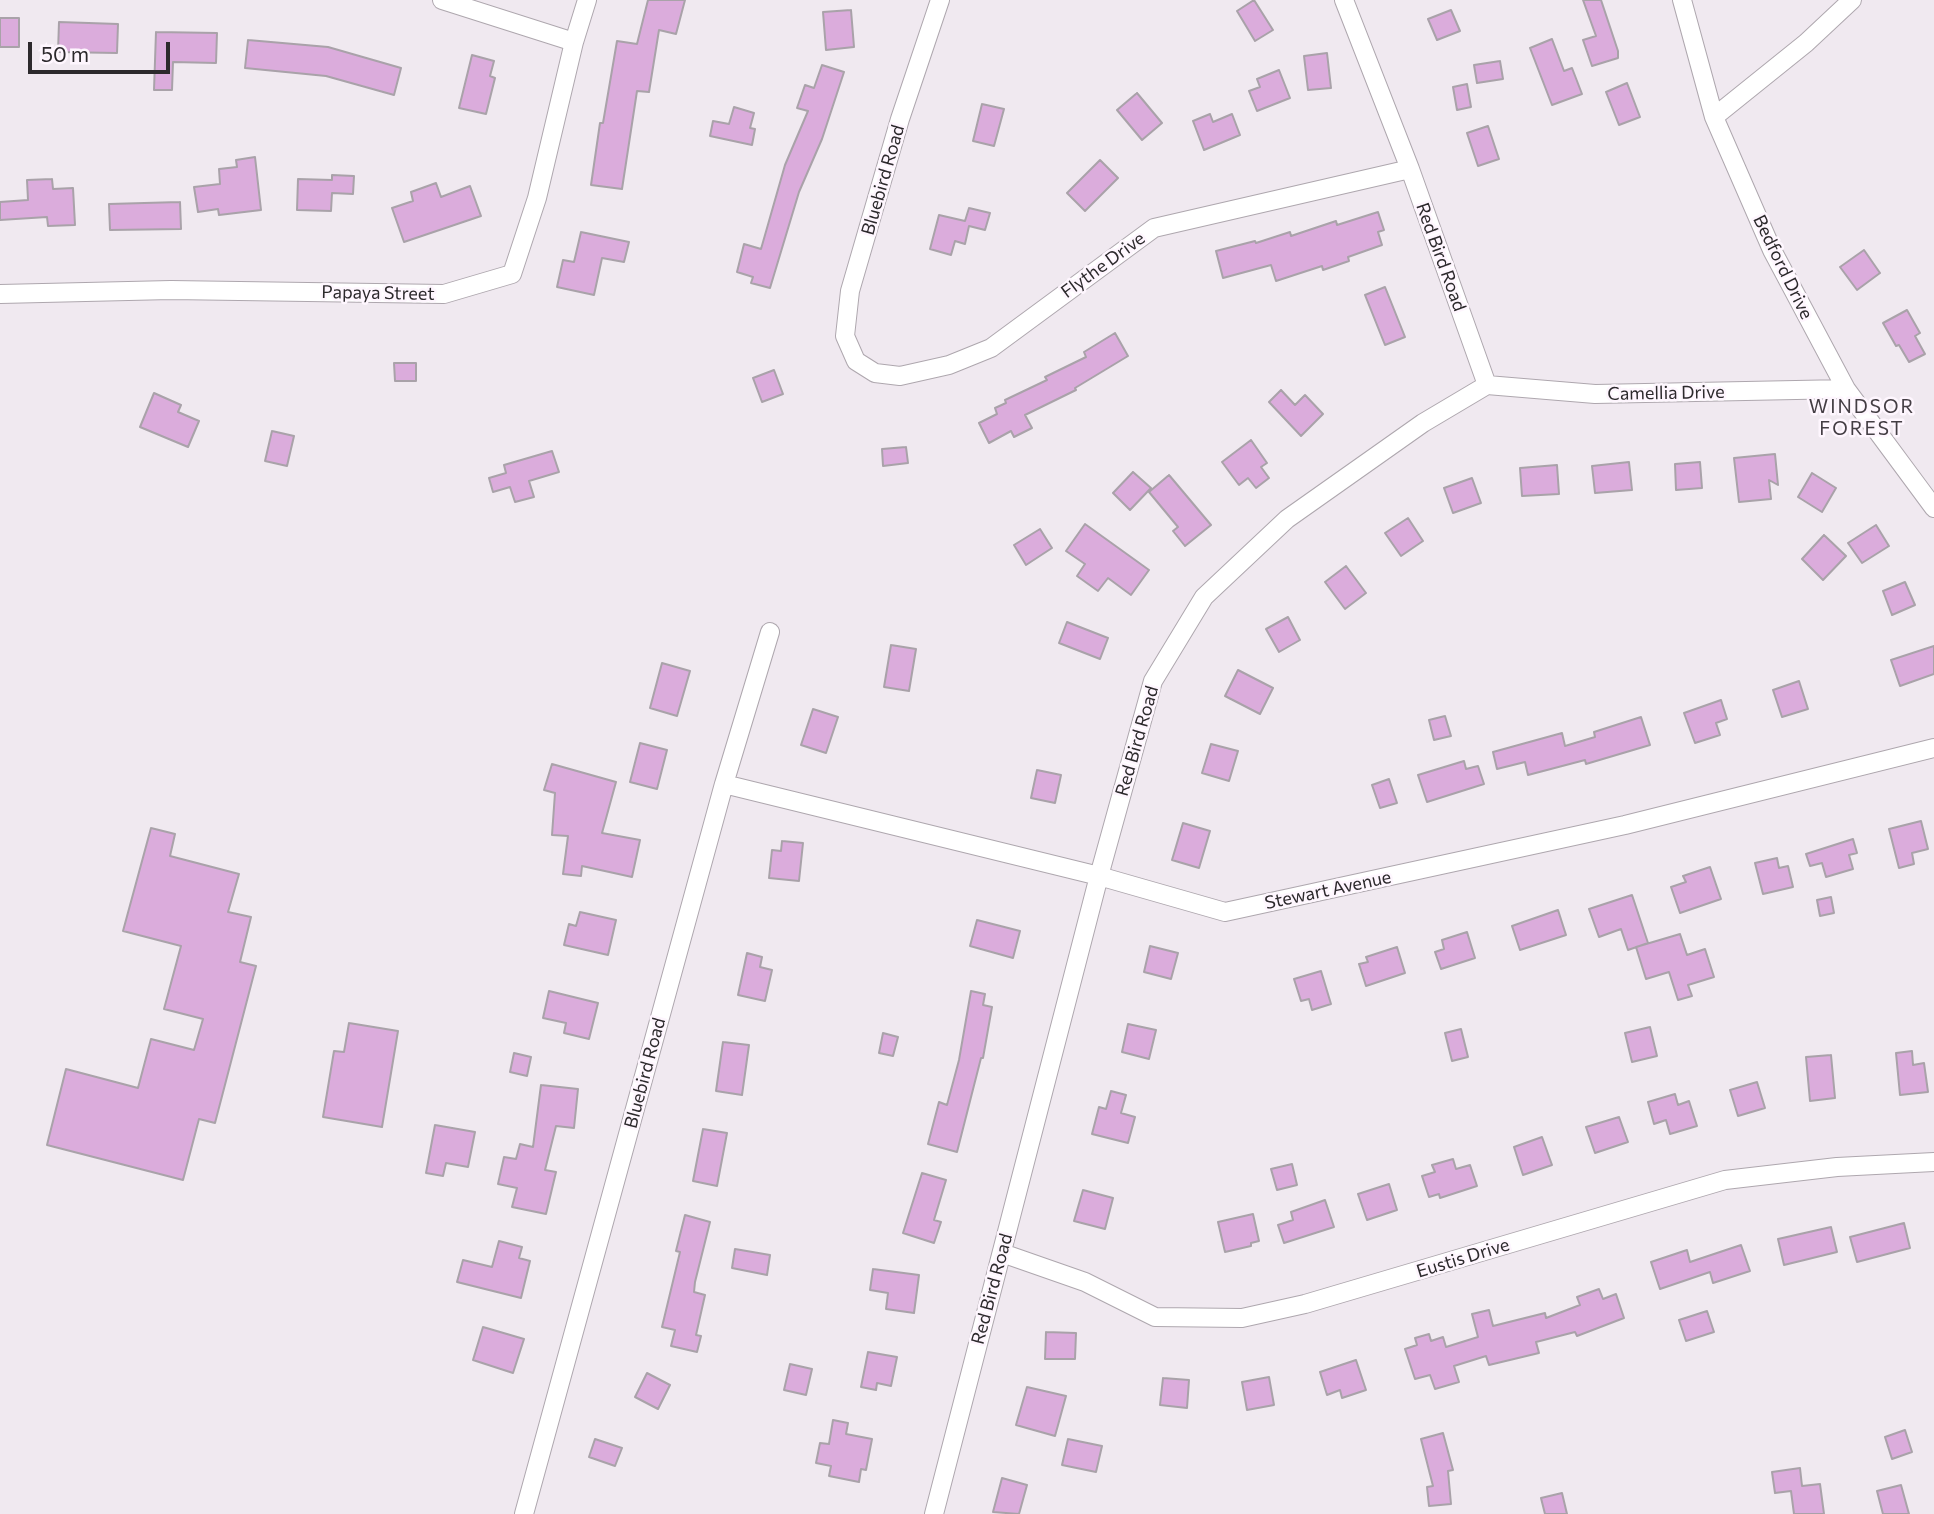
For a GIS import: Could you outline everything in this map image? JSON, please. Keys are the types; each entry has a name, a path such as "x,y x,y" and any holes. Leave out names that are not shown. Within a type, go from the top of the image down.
{"street":[{"path":"442,0 574,42"},
{"name":"Papaya Street","path":"0,294 171,290 444,294 512,274 537,198 574,42 587,0"},
{"name":"Bluebird Road","path":"856,361 845,336 850,291 900,119 940,0"},
{"name":"Red Bird Road","path":"934,1514 1099,876 1153,681 1204,597 1287,519 1423,423 1487,385 1410,169 1344,0"},
{"name":"Bedford Drive","path":"1682,0 1714,117 1772,250 1846,389 1934,509"},
{"path":"1714,117 1806,43 1852,0"},
{"name":"Flythe Drive","path":"856,361 875,373 900,376 949,365 991,348 1154,228 1410,169"},
{"name":"Camellia Drive","path":"1487,385 1595,394 1846,389"},
{"name":"Bluebird Road","path":"524,1514 724,784 770,632"},
{"name":"Stewart Avenue","path":"724,784 1099,876 1225,912 1625,825 1934,748"},
{"name":"Eustis Drive","path":"1002,1253 1085,1282 1155,1317 1242,1318 1305,1304 1725,1180 1837,1167 1934,1162"}],"building":[{"path":"648,0 685,0 676,34 659,30 649,92 637,91 622,189 591,185 600,123 603,123 617,41 637,44"},
{"path":"1254,0 1273,30 1255,41 1237,11"},
{"path":"1583,0 1601,0 1618,58 1592,66 1583,40 1596,36"},
{"path":"851,10 854,47 826,50 823,12"},
{"path":"1451,10 1460,31 1437,40 1428,19"},
{"path":"0,18 19,18 19,47 0,47"},
{"path":"59,22 118,24 117,53 58,52"},
{"path":"156,32 217,33 216,63 173,62 172,90 154,90"},
{"path":"1552,39 1564,71 1572,68 1582,94 1552,105 1530,48"},
{"path":"248,40 328,47 401,68 394,95 326,76 245,68"},
{"path":"1327,53 1331,88 1308,90 1304,56"},
{"path":"472,55 494,61 490,76 495,78 486,114 459,108"},
{"path":"1500,61 1503,79 1477,83 1474,65"},
{"path":"822,65 844,72 822,139 799,192 770,288 751,283 753,277 737,272 744,244 761,249 785,165 808,111 797,108 805,85 814,88"},
{"path":"1279,70 1290,98 1257,111 1249,91 1260,87 1257,79"},
{"path":"1627,83 1640,117 1619,125 1606,92"},
{"path":"1467,84 1471,107 1457,110 1453,87"},
{"path":"1137,93 1162,123 1142,140 1117,110"},
{"path":"982,104 1004,109 994,146 973,141"},
{"path":"734,107 754,113 750,128 755,129 752,145 710,136 713,121 729,124"},
{"path":"1210,114 1213,122 1232,114 1240,135 1204,150 1193,121"},
{"path":"1488,126 1499,159 1478,166 1467,133"},
{"path":"255,157 261,210 219,215 218,209 198,212 194,187 220,184 219,169 237,167 236,160"},
{"path":"1100,160 1118,178 1085,211 1067,193"},
{"path":"332,175 354,176 353,194 332,193 331,211 297,210 298,179 332,180"},
{"path":"52,179 53,189 73,188 75,225 48,226 47,217 0,220 0,202 28,200 27,180"},
{"path":"436,183 441,197 470,186 481,216 404,242 392,208 413,201 411,192"},
{"path":"180,202 181,229 110,230 109,204"},
{"path":"969,208 990,213 985,230 969,226 965,244 955,241 951,255 930,249 939,215 965,221"},
{"path":"1378,212 1384,230 1378,232 1382,245 1348,257 1349,261 1323,270 1322,266 1276,281 1271,265 1223,278 1216,251 1255,241 1256,243 1290,232 1291,236 1336,221 1337,225"},
{"path":"581,232 629,242 624,262 602,258 594,295 557,287 563,260 574,262"},
{"path":"1864,250 1880,273 1857,290 1840,267"},
{"path":"1385,287 1405,337 1385,345 1365,295"},
{"path":"1907,310 1920,333 1915,336 1925,354 1909,362 1883,323"},
{"path":"1115,333 1128,356 1075,388 1076,390 1025,415 1032,428 1014,437 1011,431 989,443 979,423 997,414 995,408 1006,403 1005,400 1047,380 1045,377 1086,357 1084,352"},
{"path":"394,363 416,363 416,381 395,381"},
{"path":"774,370 783,394 762,402 753,378"},
{"path":"1281,390 1295,405 1305,395 1323,414 1301,436 1269,402"},
{"path":"154,393 181,405 178,412 199,421 188,447 140,427"},
{"path":"272,431 294,436 287,466 265,461"},
{"path":"1251,440 1267,463 1261,467 1269,478 1256,488 1248,478 1239,485 1222,462"},
{"path":"906,447 908,463 883,466 882,449"},
{"path":"552,451 559,472 529,481 534,497 515,502 510,487 493,492 489,478 506,473 504,465"},
{"path":"1775,454 1778,485 1769,480 1771,499 1739,502 1734,458"},
{"path":"1629,462 1632,490 1595,493 1592,466"},
{"path":"1700,462 1702,488 1676,490 1675,464"},
{"path":"1557,465 1559,494 1522,496 1520,468"},
{"path":"1133,472 1151,488 1130,510 1113,493"},
{"path":"1812,473 1836,488 1822,512 1798,497"},
{"path":"1169,475 1211,525 1185,546 1173,531 1178,527 1149,492"},
{"path":"1472,478 1481,503 1453,513 1444,488"},
{"path":"1408,518 1423,541 1401,556 1385,533"},
{"path":"1085,524 1149,570 1131,595 1108,578 1098,591 1077,576 1085,564 1066,551"},
{"path":"1876,525 1889,546 1862,563 1848,543"},
{"path":"1040,529 1052,548 1026,565 1014,545"},
{"path":"1824,535 1846,556 1823,580 1802,559"},
{"path":"1346,566 1366,593 1345,609 1325,582"},
{"path":"1905,582 1915,605 1892,615 1883,591"},
{"path":"1288,617 1300,640 1279,652 1266,629"},
{"path":"1067,622 1108,638 1100,659 1059,643"},
{"path":"891,645 916,649 909,691 884,687"},
{"path":"1934,646 1934,674 1900,686 1891,660"},
{"path":"662,663 690,671 677,716 650,708"},
{"path":"1238,670 1273,688 1260,714 1225,696"},
{"path":"1799,681 1808,709 1782,717 1773,690"},
{"path":"1721,700 1727,719 1716,723 1720,735 1695,743 1684,713"},
{"path":"813,709 838,717 826,753 801,745"},
{"path":"1445,716 1451,736 1434,740 1429,720"},
{"path":"1641,717 1650,745 1586,764 1585,760 1528,775 1525,762 1497,769 1493,752 1562,733 1565,746 1595,737 1594,732"},
{"path":"640,743 667,750 657,789 630,782"},
{"path":"1211,744 1238,751 1229,781 1202,773"},
{"path":"1464,761 1466,769 1478,766 1484,784 1427,802 1418,775"},
{"path":"552,764 616,782 602,833 640,840 632,877 582,866 581,876 563,874 568,836 552,835 555,793 544,790"},
{"path":"1037,770 1061,775 1055,803 1031,798"},
{"path":"1389,779 1397,803 1380,808 1372,785"},
{"path":"1921,821 1928,849 1912,853 1914,864 1899,868 1889,829"},
{"path":"1183,823 1210,831 1199,868 1172,860"},
{"path":"151,828 175,834 170,856 239,874 228,912 251,917 240,962 256,966 215,1123 199,1119 183,1180 47,1145 66,1069 138,1088 151,1039 194,1050 203,1019 164,1009 181,946 123,931"},
{"path":"1853,839 1857,853 1849,855 1853,869 1826,877 1822,863 1810,866 1806,854"},
{"path":"782,841 803,843 799,881 769,878 772,850 781,851"},
{"path":"1777,858 1779,868 1788,866 1793,887 1763,894 1755,863"},
{"path":"1710,867 1721,899 1680,913 1671,887 1686,882 1683,876"},
{"path":"1632,895 1648,943 1628,950 1621,929 1599,937 1589,909"},
{"path":"1831,897 1834,913 1820,916 1817,900"},
{"path":"1558,910 1566,935 1520,950 1512,926"},
{"path":"580,912 616,920 608,955 564,945 569,924 576,926"},
{"path":"977,920 1020,931 1013,958 970,946"},
{"path":"1467,932 1475,958 1441,969 1435,952 1444,949 1442,940"},
{"path":"1680,934 1687,955 1705,949 1714,977 1688,985 1692,996 1678,1000 1669,972 1646,979 1636,947"},
{"path":"1150,946 1178,953 1171,979 1144,972"},
{"path":"1397,947 1405,973 1366,986 1359,964 1368,962 1366,957"},
{"path":"747,953 762,957 760,967 772,970 765,1001 738,995"},
{"path":"1321,971 1331,1004 1312,1010 1309,999 1301,1001 1294,979"},
{"path":"549,991 598,1003 589,1039 564,1033 566,1023 543,1018"},
{"path":"971,991 985,994 983,1005 992,1007 983,1058 957,1152 928,1144 939,1102 947,1105 959,1060"},
{"path":"349,1023 398,1031 382,1127 323,1117 334,1051 344,1052"},
{"path":"1128,1024 1156,1030 1149,1059 1122,1052"},
{"path":"1650,1027 1657,1056 1632,1062 1625,1033"},
{"path":"1461,1029 1468,1057 1452,1061 1445,1033"},
{"path":"883,1033 898,1037 893,1056 879,1053"},
{"path":"723,1042 749,1045 742,1095 716,1091"},
{"path":"1912,1051 1913,1065 1924,1063 1928,1092 1900,1095 1896,1053"},
{"path":"514,1053 531,1057 527,1076 510,1072"},
{"path":"1831,1055 1835,1098 1810,1101 1806,1057"},
{"path":"1757,1082 1765,1108 1738,1116 1730,1090"},
{"path":"541,1085 578,1089 574,1128 556,1126 545,1170 556,1172 546,1214 512,1207 517,1188 498,1184 504,1157 516,1159 520,1144 533,1147"},
{"path":"1111,1091 1126,1095 1121,1113 1135,1117 1128,1143 1092,1134 1099,1107 1106,1109"},
{"path":"1675,1094 1678,1105 1689,1101 1697,1126 1670,1134 1666,1120 1654,1124 1648,1102"},
{"path":"1619,1117 1628,1142 1595,1153 1586,1127"},
{"path":"435,1125 475,1132 468,1167 446,1163 443,1176 426,1173"},
{"path":"703,1129 727,1133 717,1186 693,1181"},
{"path":"1542,1137 1552,1165 1523,1175 1514,1147"},
{"path":"1453,1159 1456,1169 1470,1165 1477,1186 1440,1198 1439,1194 1429,1197 1422,1176 1435,1172 1432,1165"},
{"path":"1292,1164 1297,1185 1277,1190 1271,1169"},
{"path":"922,1173 946,1180 934,1220 941,1222 934,1243 903,1233"},
{"path":"1389,1184 1397,1210 1367,1220 1358,1194"},
{"path":"1083,1190 1113,1198 1105,1229 1074,1221"},
{"path":"1325,1200 1334,1227 1284,1243 1278,1225 1293,1220 1291,1212"},
{"path":"1253,1214 1259,1241 1251,1243 1251,1246 1225,1252 1218,1222"},
{"path":"685,1215 710,1222 694,1292 705,1295 696,1335 701,1336 697,1352 671,1346 675,1330 662,1327 680,1252 676,1251"},
{"path":"1904,1223 1910,1248 1857,1262 1850,1237"},
{"path":"1831,1227 1837,1252 1784,1265 1778,1239"},
{"path":"499,1241 522,1247 519,1258 530,1261 521,1298 457,1282 463,1260 492,1267"},
{"path":"1741,1245 1750,1271 1713,1283 1710,1272 1660,1289 1651,1262 1687,1250 1690,1262"},
{"path":"735,1249 770,1255 767,1275 732,1268"},
{"path":"873,1269 919,1275 914,1313 886,1309 888,1293 870,1290"},
{"path":"1599,1289 1603,1299 1616,1294 1624,1318 1577,1336 1575,1332 1536,1342 1539,1353 1489,1365 1486,1356 1454,1366 1459,1382 1435,1389 1430,1375 1415,1379 1405,1349 1417,1345 1415,1338 1429,1334 1431,1341 1443,1337 1446,1347 1478,1337 1472,1314 1489,1310 1493,1326 1545,1313 1546,1318 1580,1305 1577,1297"},
{"path":"1707,1311 1714,1332 1686,1341 1679,1320"},
{"path":"483,1327 524,1339 513,1373 473,1360"},
{"path":"1046,1332 1076,1333 1075,1359 1045,1359"},
{"path":"868,1352 897,1357 891,1386 877,1383 876,1390 861,1387"},
{"path":"1356,1360 1366,1390 1342,1398 1340,1390 1327,1395 1320,1372"},
{"path":"790,1364 812,1369 806,1395 784,1390"},
{"path":"647,1373 670,1385 658,1409 635,1397"},
{"path":"1269,1377 1274,1405 1247,1410 1242,1382"},
{"path":"1163,1378 1189,1380 1187,1408 1160,1405"},
{"path":"1027,1387 1066,1396 1055,1436 1016,1425"},
{"path":"833,1420 848,1423 846,1434 872,1439 866,1470 861,1469 859,1482 829,1476 831,1466 816,1463 820,1443 829,1444"},
{"path":"1905,1430 1912,1452 1892,1459 1885,1437"},
{"path":"1443,1433 1453,1470 1448,1471 1451,1504 1429,1506 1427,1487 1433,1486 1421,1439"},
{"path":"595,1439 622,1448 615,1466 589,1457"},
{"path":"1068,1439 1102,1446 1096,1472 1062,1465"},
{"path":"1800,1468 1802,1486 1820,1484 1824,1514 1794,1514 1791,1491 1775,1493 1772,1472"},
{"path":"1002,1478 1027,1485 1019,1514 993,1512"},
{"path":"1901,1485 1909,1514 1883,1514 1877,1491"},
{"path":"1562,1493 1567,1514 1545,1514 1541,1498"}],"district":[{"name":"WINDSOR FOREST","path":"1862,418"}]}
